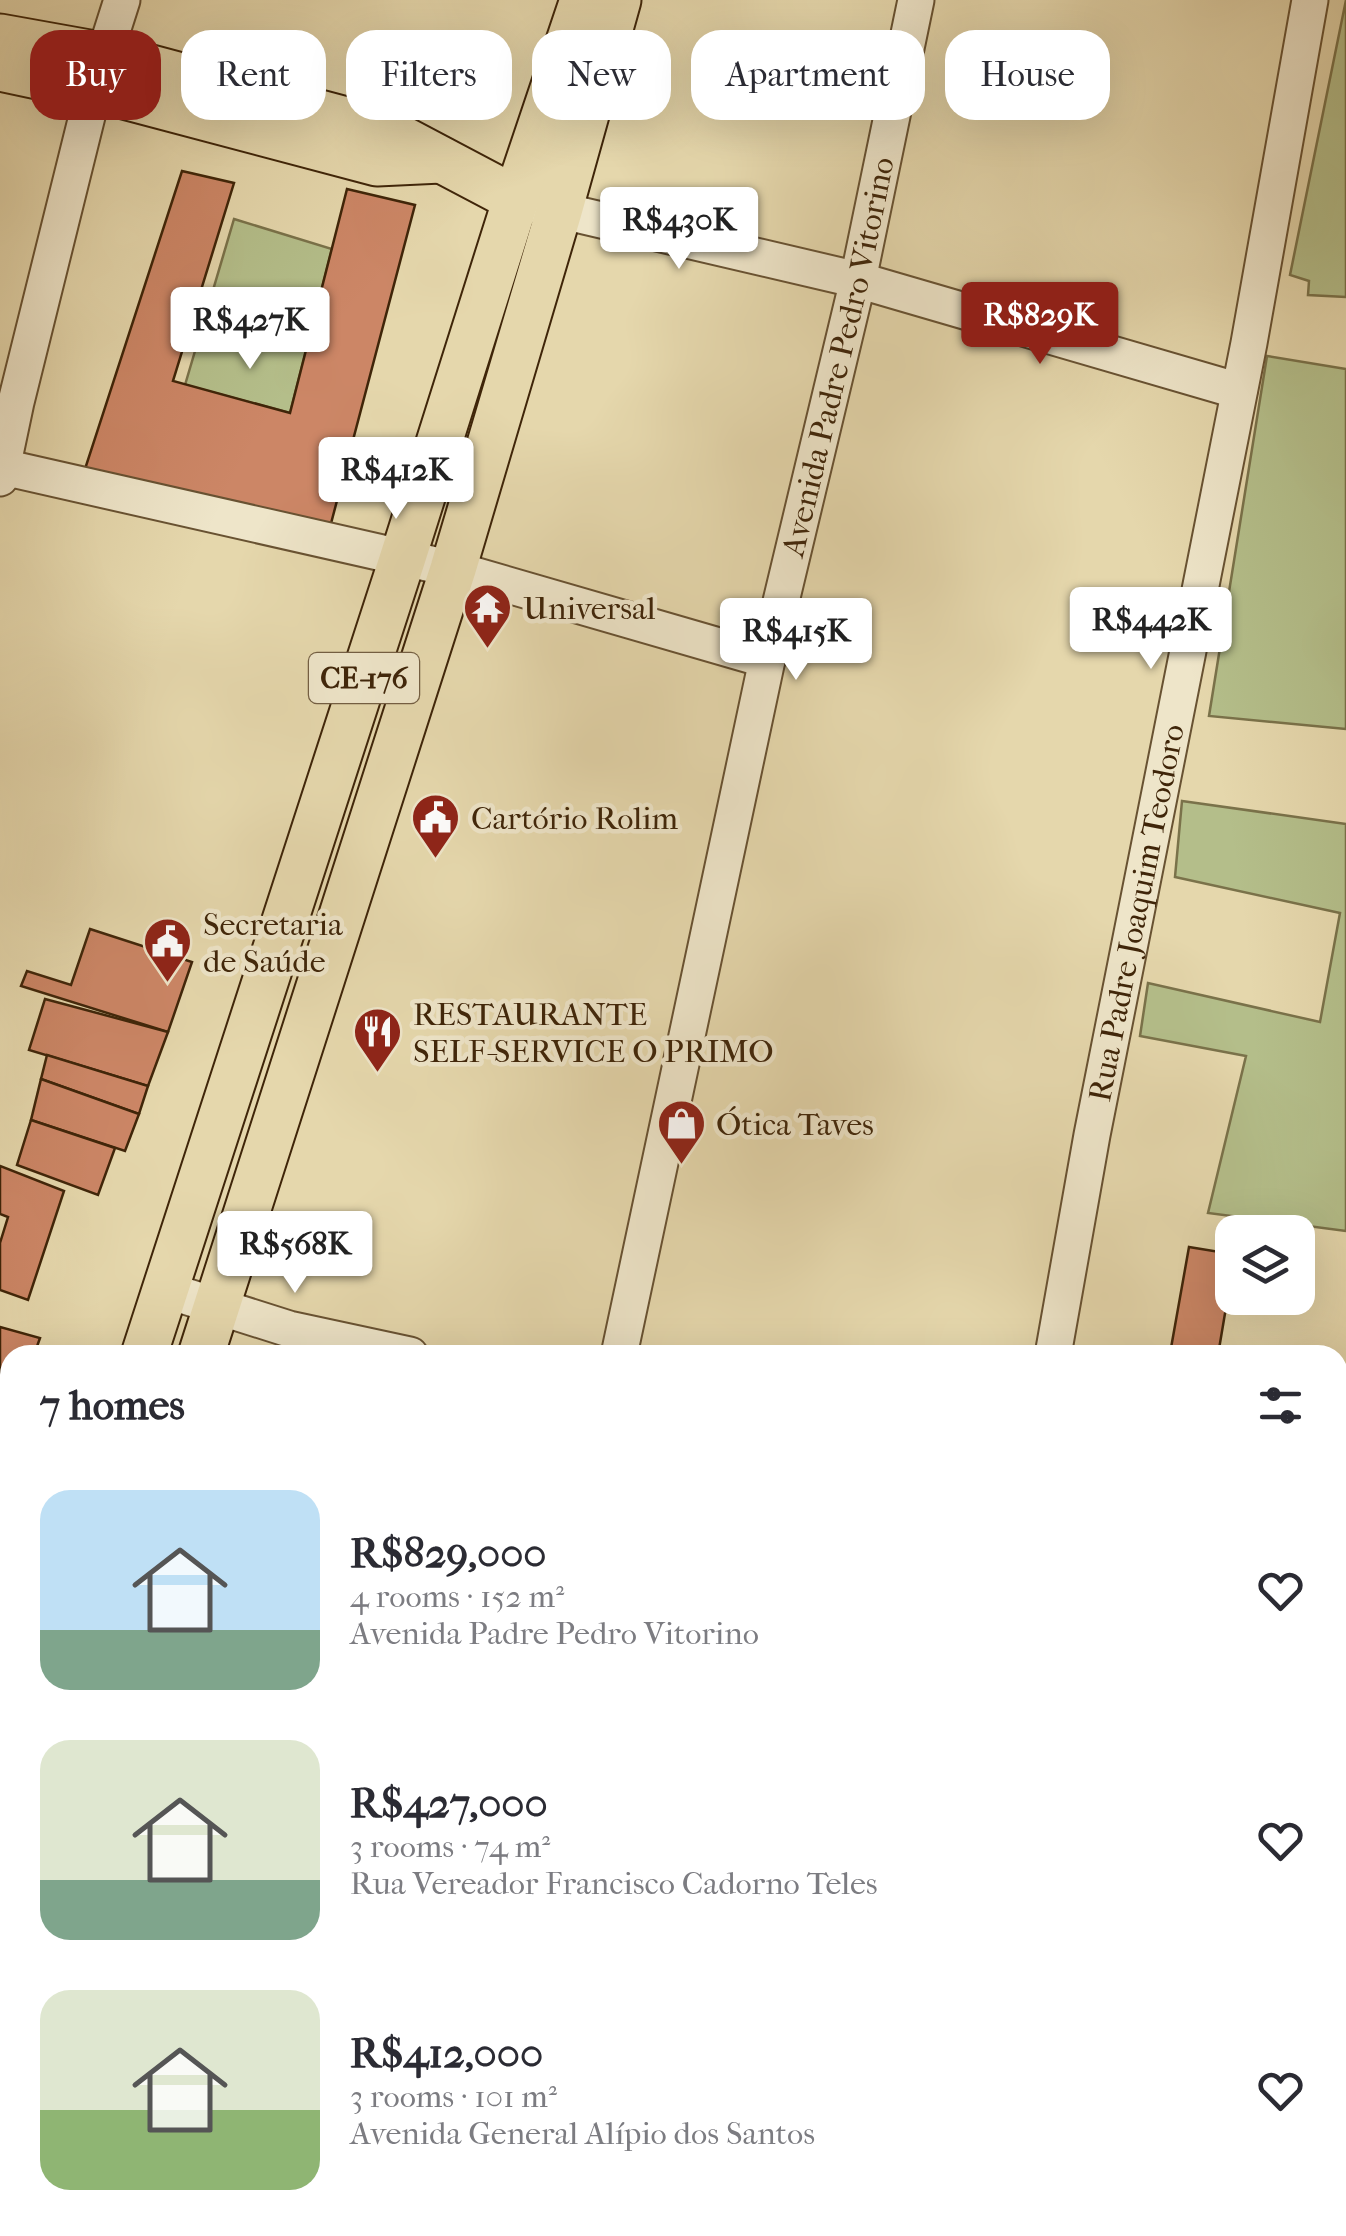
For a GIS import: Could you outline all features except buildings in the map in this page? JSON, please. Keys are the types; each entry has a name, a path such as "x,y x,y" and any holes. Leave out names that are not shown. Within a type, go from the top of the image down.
{"main road":[{"name":"CE-176","path":"147,1345 583,0"},
{"name":"CE-176","path":"204,1345 453,569 560,211 618,0"},
{"path":"0,37 30,48"},
{"path":"0,68 30,69"},
{"path":"161,92 377,163 445,160 516,199"}],"street":[{"path":"113,30 122,0"},
{"name":"Avenida Padre Pedro Vitorino","path":"621,1345 768,660 858,280 916,0"},
{"name":"Rua Padre Joaquim Teodoro","path":"1054,1345 1240,392 1310,0"},
{"path":"87,120 8,401 2,473 404,556 768,660"},
{"path":"516,199 858,280 1240,392"},
{"path":"166,1290 217,1306 285,1342 314,1345"}],"green space":[{"path":"1346,0 1346,297 1308,295 1309,281 1290,275"},
{"path":"234,219 332,249 290,413 185,385"},
{"path":"1267,356 1346,369 1346,729 1209,716"},
{"path":"1182,801 1346,824 1346,1231 1315,1227 1315,1215 1208,1213 1246,1056 1140,1036 1148,983 1320,1022 1340,913 1175,877"}],"place":[{"name":"Universal","path":"488,650"},
{"name":"Cartório Rolim","path":"436,860"},
{"name":"Secretaria de Saúde","path":"168,984"},
{"name":"RESTAURANTE SELF-SERVICE O PRIMO","path":"378,1074"},
{"name":"Ótica Taves","path":"681,1166"}]}
